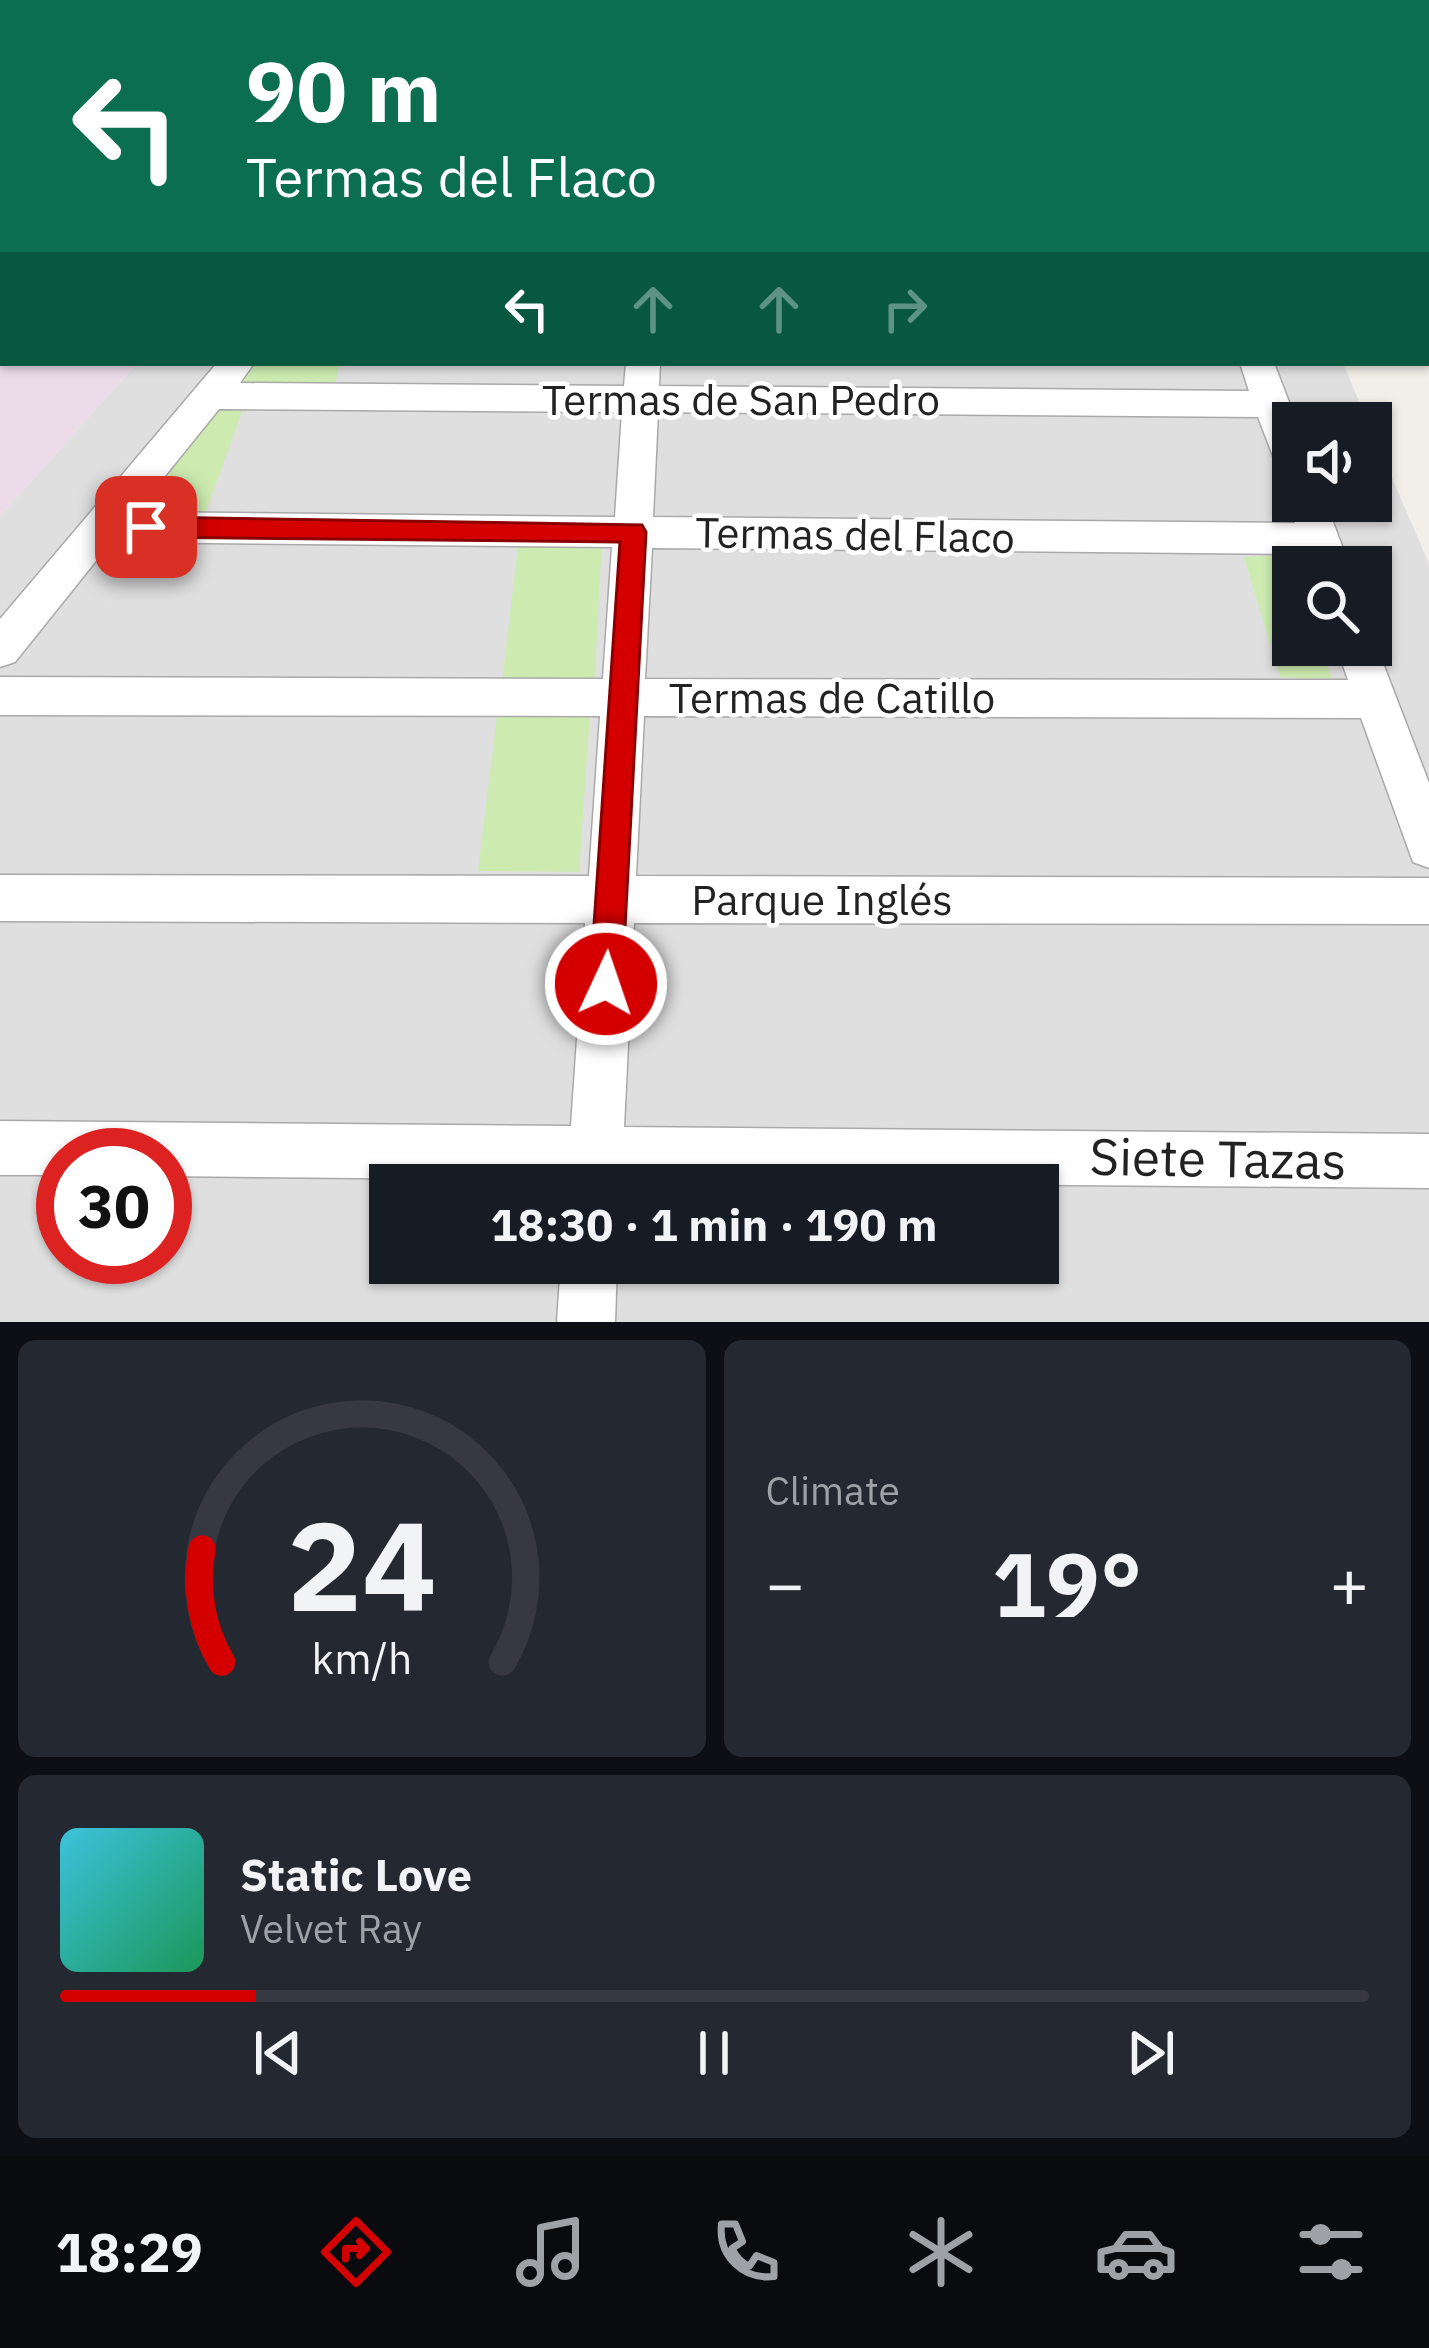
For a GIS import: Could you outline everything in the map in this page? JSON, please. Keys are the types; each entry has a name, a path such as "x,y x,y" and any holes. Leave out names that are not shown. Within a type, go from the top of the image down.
{"street":[{"path":"0,649 235,366"},
{"path":"1258,366 1272,404"},
{"path":"595,1164 642,381"},
{"name":"Termas de San Pedro","path":"211,396 642,381 1272,404"},
{"name":"Termas del Flaco","path":"102,527 633,532 1272,551"},
{"path":"1365,666 1429,846"},
{"name":"Termas de Catillo","path":"0,696 1377,700"},
{"name":"Parque Inglés","path":"0,898 1429,901"},
{"name":"Siete Tazas","path":"0,1148 453,1164"},
{"name":"Siete Tazas","path":"1059,1165 1429,1161"},
{"path":"586,1322 588,1284"}],"shaded area":[{"path":"0,366 134,366 0,516"},
{"path":"134,366 1344,366 1359,402 1272,402 1272,522 1392,522 1392,478 1429,564 1429,1322 0,1322 0,516"}],"green space":[{"path":"247,366 339,366 335,385 231,385"},
{"path":"220,408 243,409 205,515 136,515"},
{"path":"519,538 602,539 594,692 501,691"},
{"path":"1272,556 1272,650 1244,557"},
{"path":"1277,666 1327,666 1332,679 1280,677"},
{"path":"499,700 591,700 579,872 478,871"}],"route":[{"path":"146,527 633,532 606,984"}]}
